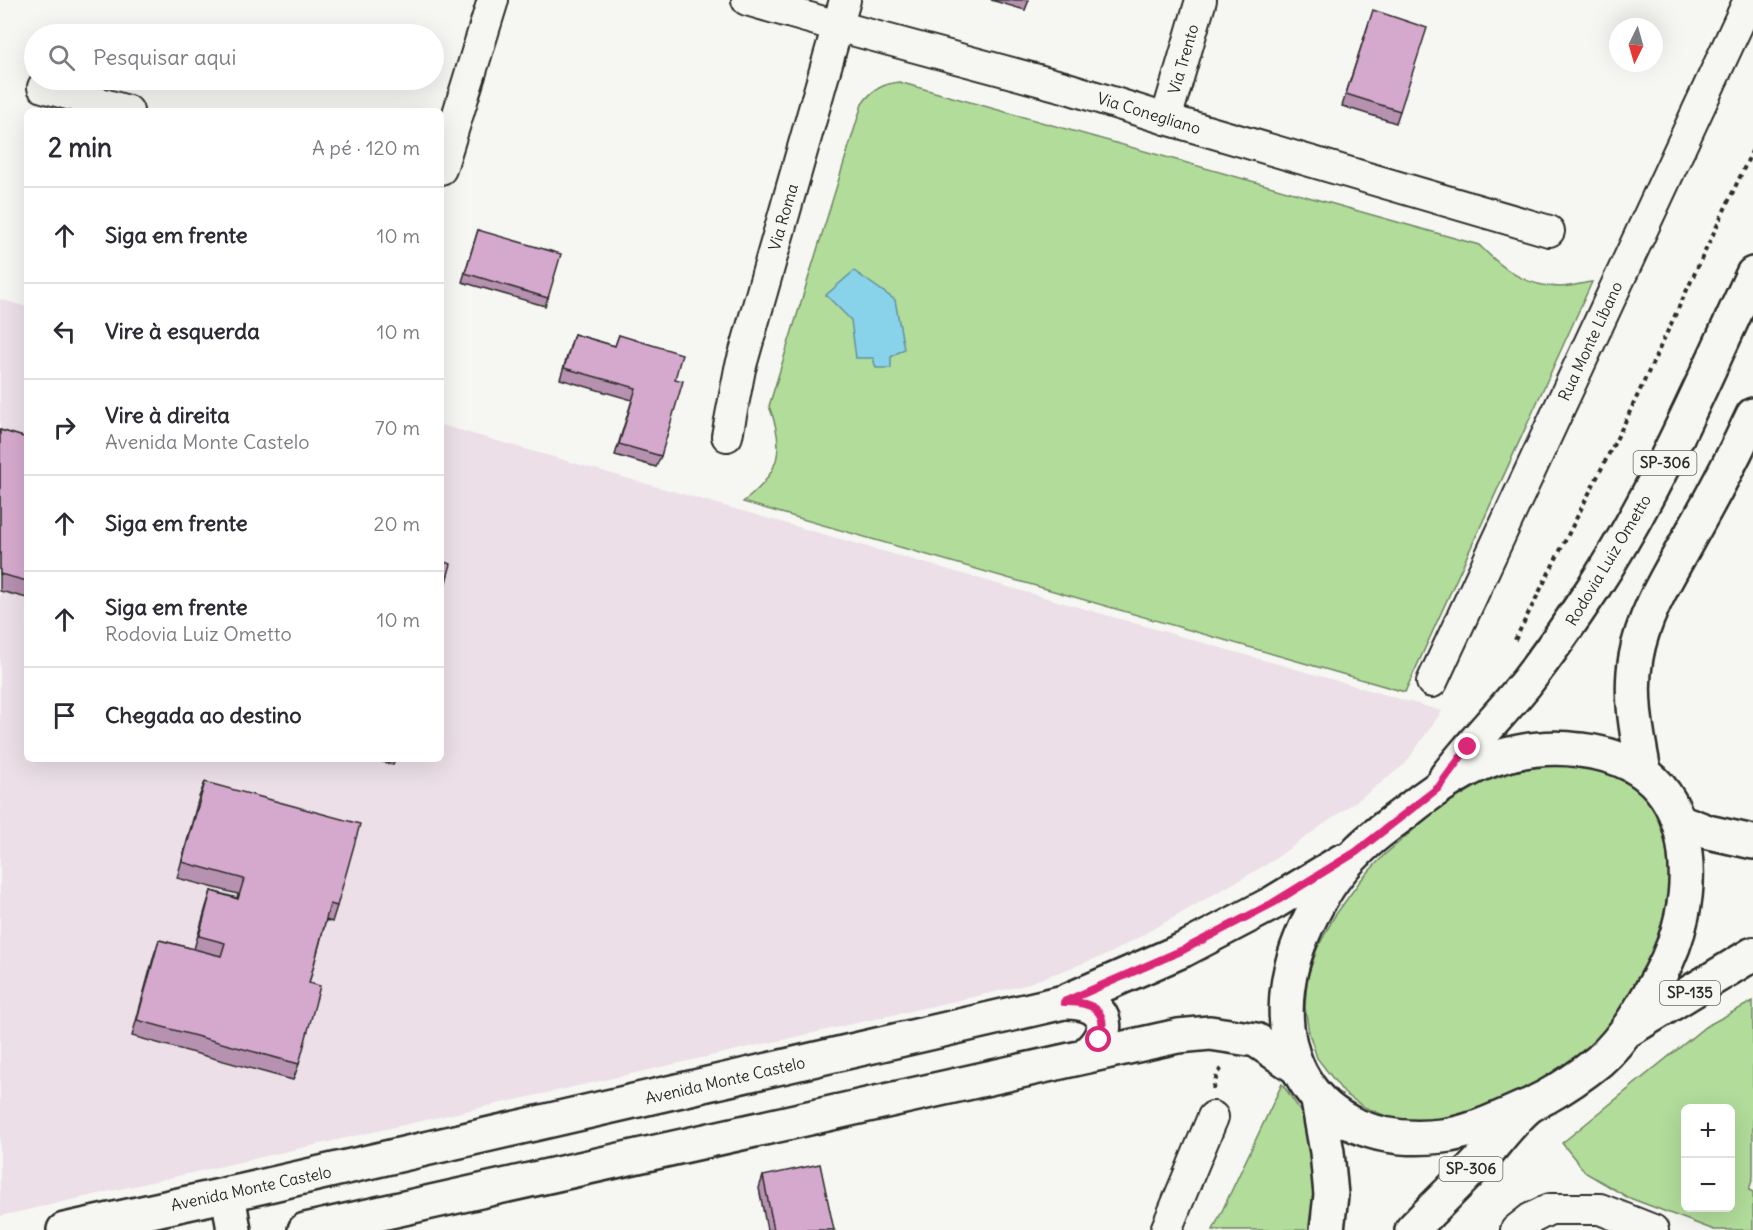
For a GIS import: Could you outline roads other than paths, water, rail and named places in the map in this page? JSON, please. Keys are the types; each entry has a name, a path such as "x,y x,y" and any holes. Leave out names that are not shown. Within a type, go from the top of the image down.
{"main road":[{"name":"Rodovia Luiz Ometto","path":"1438,788 1468,747 1494,721 1532,675 1617,550 1662,469 1753,274"},
{"name":"SP-306","path":"1644,771 1634,713 1635,658 1643,631 1653,603 1725,475 1753,415"},
{"name":"SP-306","path":"1540,748 1566,748 1600,752 1623,759 1644,771 1670,804 1679,821 1686,865 1682,918 1661,974 1626,1031 1598,1061 1550,1095 1528,1106 1481,1125 1444,1136 1411,1137 1379,1134 1346,1121 1318,1101 1296,1067 1289,1041 1288,979 1305,928 1329,886 1356,852 1438,788 1493,759 1540,748"},
{"path":"1679,821 1708,832 1753,842"},
{"name":"Avenida Monte Castelo","path":"64,1230 144,1221 228,1194 1064,1002 1183,950 1273,903 1356,852"},
{"name":"SP-135","path":"1626,1031 1753,954"},
{"path":"1064,1002 1089,1005 1097,1010 1101,1017 1102,1033 1099,1040 1094,1048 1084,1056"},
{"path":"305,1230 1178,1036 1210,1033 1256,1040 1296,1067"},
{"name":"SP-306","path":"1318,1101 1327,1152 1331,1195 1327,1230"},
{"name":"SP-306","path":"1412,1230 1476,1165 1528,1106"},
{"path":"228,1194 234,1230"}],"street":[{"path":"444,158 494,0"},
{"name":"Via Conegliano","path":"747,0 841,13 1064,87 1549,231"},
{"name":"Via Trento","path":"1166,118 1201,0"},
{"name":"Rua Monte Líbano","path":"1432,682 1749,0"},
{"name":"Via Roma","path":"728,436 740,369 841,13"},
{"path":"55,90 118,108"},
{"path":"1166,1230 1213,1117"},
{"path":"1516,1230 1530,1219 1550,1209 1600,1209 1653,1230"}],"water":[{"path":"854,271 895,300 904,349 891,357 891,368 876,368 873,358 856,358 851,320 826,295"}]}
